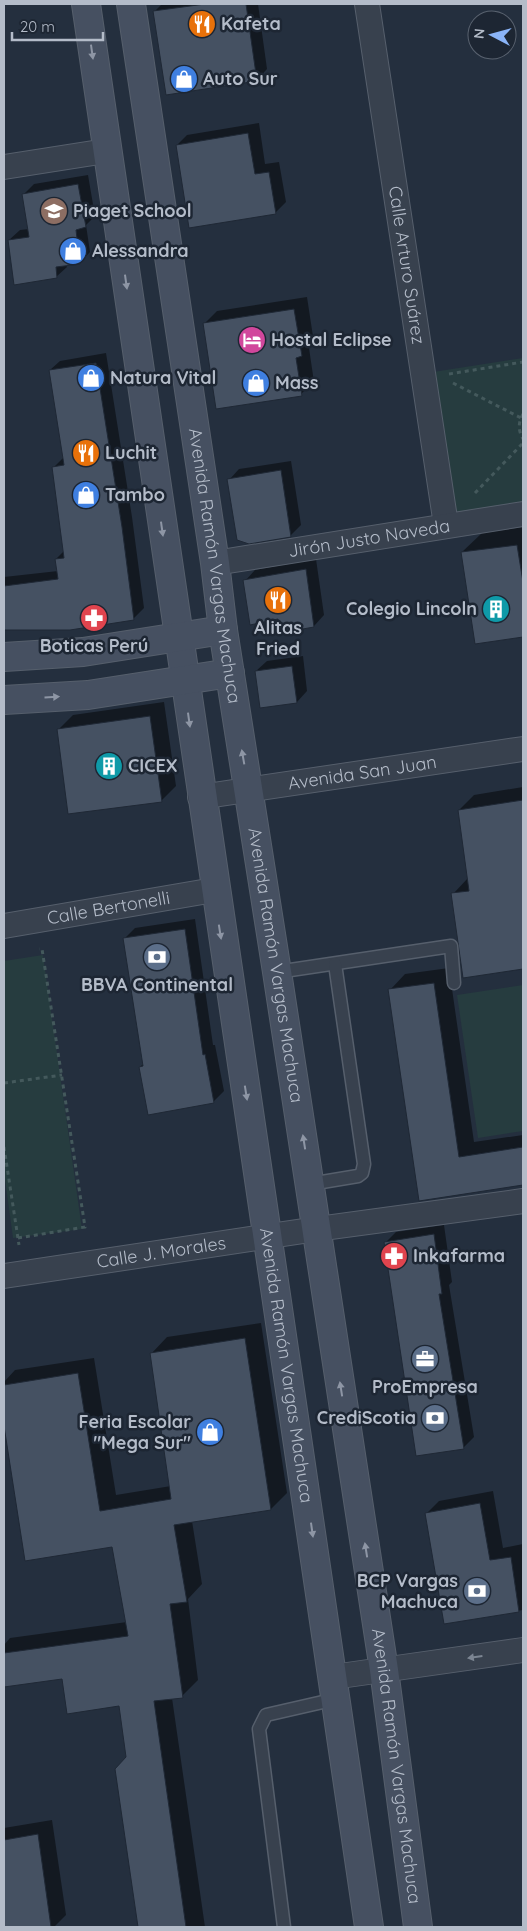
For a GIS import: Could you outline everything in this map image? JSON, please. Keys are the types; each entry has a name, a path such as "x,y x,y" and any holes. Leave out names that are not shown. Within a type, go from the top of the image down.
{"main road":[{"name":"Avenida Ramón Vargas Machuca","path":"86,4 200,797 268,1236 369,1927"},
{"name":"Avenida Ramón Vargas Machuca","path":"131,4 215,563 222,630 278,972 384,1670 418,1927"},
{"path":"4,657 83,652 222,630"},
{"path":"4,700 88,695 230,673"}],"street":[{"name":"Calle Arturo Suárez","path":"367,4 430,377 446,525"},
{"path":"4,167 106,151"},
{"name":"Jirón Justo Naveda","path":"215,563 523,514"},
{"name":"Avenida San Juan","path":"200,797 523,749"},
{"name":"Calle Bertonelli","path":"4,926 214,890"},
{"name":"Calle J. Morales","path":"4,1276 268,1236 523,1201"},
{"path":"335,1688 384,1670 523,1650"}],"lane":[{"path":"278,972 451,946 454,983"},
{"path":"310,1184 358,1176 362,1173 364,1164 335,964"},
{"path":"284,1927 259,1729 266,1715 335,1688"}],"path":[{"path":"430,377 523,362"},
{"path":"430,377 521,418"},
{"path":"446,525 523,441 519,424 523,414"},
{"path":"4,1147 18,1238 85,1227 42,949 32,950"},
{"path":"4,1083 62,1075"}],"green space":[{"path":"523,358 523,503 455,514 433,372"},
{"path":"43,955 82,1229 13,1238 4,1172 4,961"},
{"path":"523,985 523,1131 478,1138 457,995"}],"building":[{"path":"205,4 246,4 257,81 166,95 153,11"},
{"path":"248,133 255,174 269,172 276,214 189,228 176,145"},
{"path":"78,184 86,227 76,230 80,264 56,267 57,278 14,285 8,240 29,237 22,194"},
{"path":"294,309 302,356 296,358 302,396 216,409 203,323"},
{"path":"96,363 122,527 134,620 70,630 4,630 4,586 58,579 55,559 64,558 52,467 64,465 49,370"},
{"path":"281,470 291,537 249,544 237,540 227,479"},
{"name":"Colegio Lincoln","path":"517,545 523,582 523,637 475,644 461,552"},
{"name":"Alitas Fried","path":"306,569 314,627 280,633 278,619 250,625 243,580"},
{"path":"292,666 297,703 260,708 255,671"},
{"name":"CICEX","path":"150,716 162,802 68,814 57,729"},
{"path":"523,800 523,969 463,978 451,893 469,891 458,810"},
{"path":"185,929 203,1055 205,1054 214,1103 148,1115 139,1067 143,1066 123,938"},
{"path":"434,983 459,1157 523,1147 523,1185 419,1201 388,989"},
{"path":"434,1234 442,1294 439,1294 464,1449 416,1456 384,1242"},
{"path":"245,1338 271,1510 174,1525 187,1602 170,1604 183,1698 154,1701 186,1927 138,1927 115,1769 126,1757 119,1706 67,1714 62,1679 4,1687 4,1653 128,1636 112,1547 25,1561 4,1426 4,1385 78,1373 100,1511 171,1499 150,1353"},
{"path":"480,1503 490,1560 511,1557 519,1612 444,1624 425,1513"},
{"path":"38,1834 51,1927 4,1927 4,1840"}],"place":[{"name":"Kafeta","path":"202,24"},
{"name":"Auto Sur","path":"184,79"},
{"name":"Piaget School","path":"54,211"},
{"name":"Alessandra","path":"73,251"},
{"name":"Hostal Eclipse","path":"252,340"},
{"name":"Natura Vital","path":"91,378"},
{"name":"Mass","path":"256,383"},
{"name":"Luchit","path":"86,453"},
{"name":"Tambo","path":"86,495"},
{"name":"Alitas Fried","path":"278,600"},
{"name":"Colegio Lincoln","path":"496,609"},
{"name":"Boticas Perú","path":"94,618"},
{"name":"CICEX","path":"109,766"},
{"name":"BBVA Continental","path":"157,957"},
{"name":"Inkafarma","path":"394,1256"},
{"name":"ProEmpresa","path":"425,1359"},
{"name":"CrediScotia","path":"435,1418"},
{"name":"Feria Escolar \"Mega Sur\"","path":"210,1432"},
{"name":"BCP Vargas Machuca","path":"477,1591"}]}
